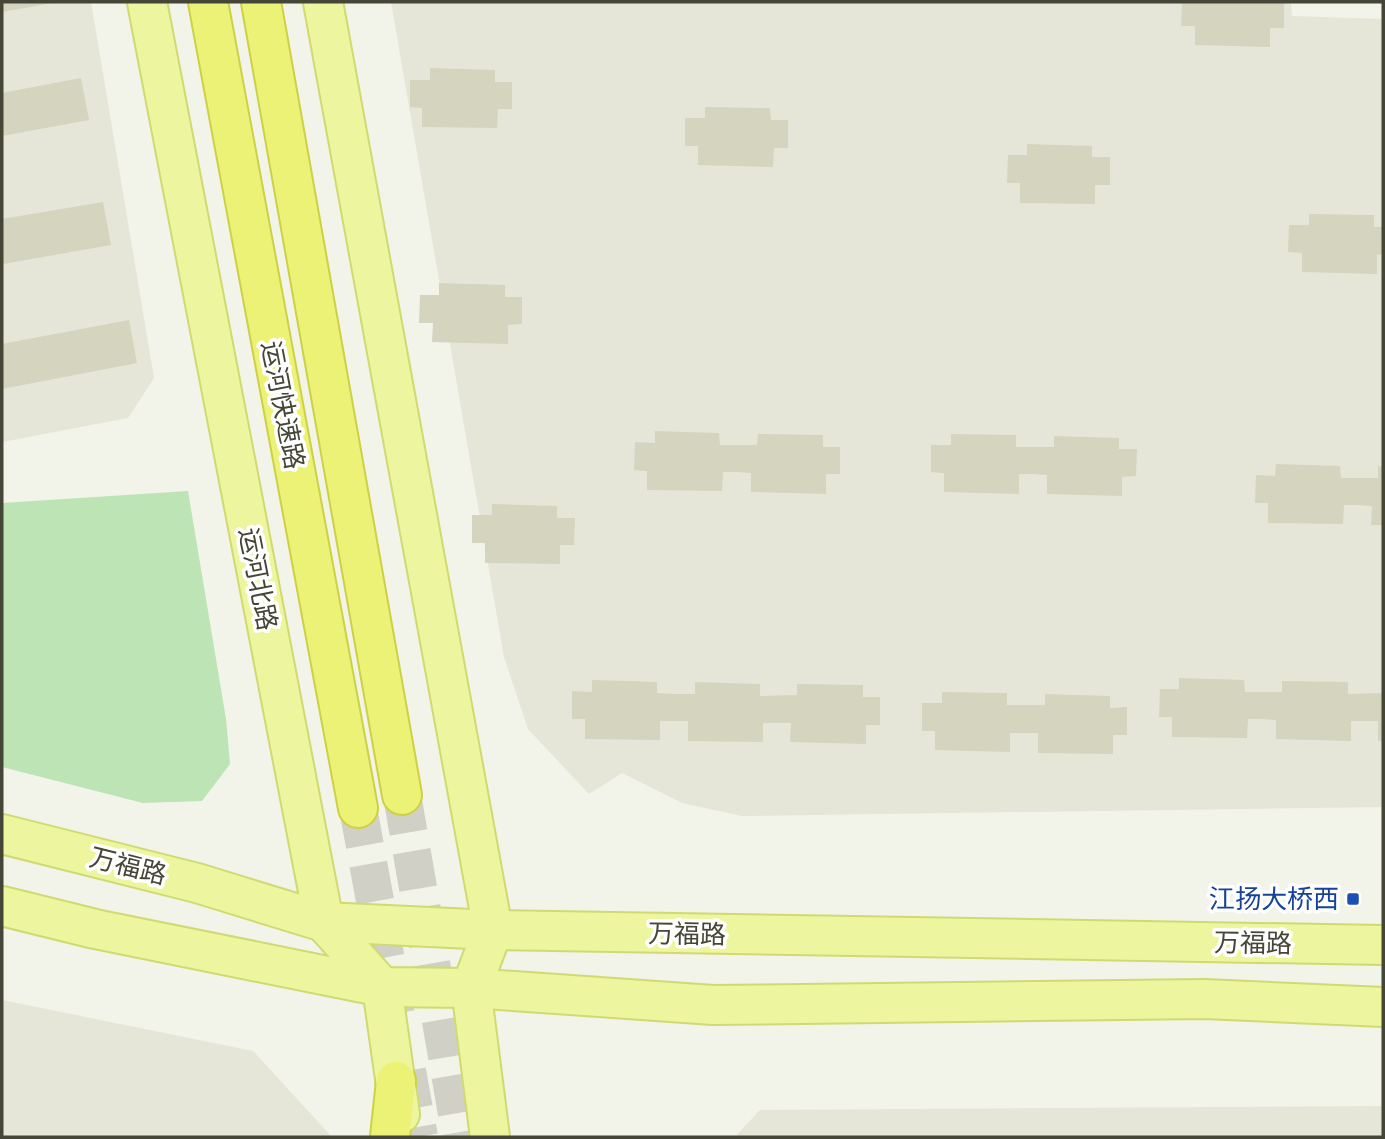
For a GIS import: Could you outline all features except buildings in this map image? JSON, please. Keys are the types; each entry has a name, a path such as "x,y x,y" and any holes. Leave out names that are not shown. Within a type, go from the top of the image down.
{"highway":[{"name":"运河快速路","path":"208,2 358,808"},
{"name":"运河快速路","path":"261,2 402,795"},
{"path":"390,1137 396,1081"}],"main road":[{"name":"运河北路","path":"147,2 324,922"},
{"path":"323,2 493,930 471,988 490,1137"},
{"name":"万福路","path":"2,834 197,883 324,922 493,930 1383,945"},
{"path":"2,906 95,929 383,987 471,988 713,1005 1204,999 1383,1007"},
{"path":"324,922 383,987 403,1137"}],"shaded area":[{"path":"2,2 91,2 154,378 128,418 2,442"},
{"path":"391,2 1291,2 1292,16 1383,19 1383,807 742,816 682,803 622,773 589,794 528,729 504,657"},
{"path":"2,1000 253,1051 332,1137 2,1137"},
{"path":"1383,1106 1383,1137 735,1137 760,1110"}],"green space":[{"path":"188,491 226,719 230,764 202,801 143,803 2,767 2,503"}],"tunnel":[{"path":"402,795 461,1137"},
{"path":"358,808 396,1015"},
{"path":"407,1071 419,1137"}],"place":[{"name":"江扬大桥西","path":"1353,899"}]}
